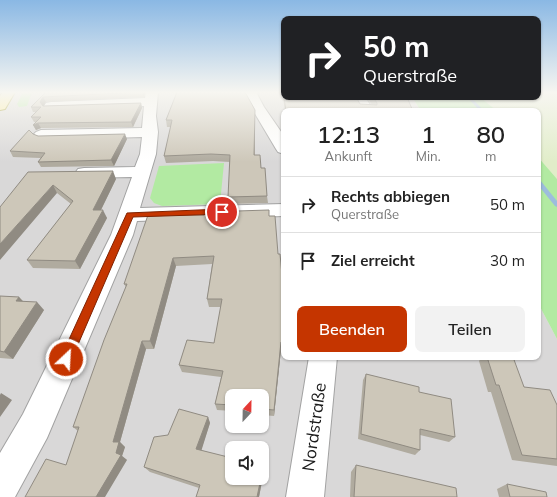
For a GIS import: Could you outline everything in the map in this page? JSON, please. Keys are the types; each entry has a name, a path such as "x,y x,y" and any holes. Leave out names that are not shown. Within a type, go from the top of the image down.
{"street":[{"path":"0,488 35,426 130,215 148,154 151,132 149,115"},
{"path":"262,115 281,142"},
{"path":"41,135 151,132"},
{"path":"68,173 142,172"},
{"path":"130,215 281,210"},
{"name":"Nordstraße","path":"305,497 323,360"}],"shaded area":[{"path":"0,115 281,115 281,360 541,360 541,309 557,339 557,497 0,497"}],"green space":[{"path":"541,115 557,115 557,179 541,160"},
{"path":"541,160 557,179 557,339 541,309"},
{"path":"224,163 220,204 162,206 154,203 150,198 159,166"}],"building":[{"path":"33,115 135,115 131,122 38,123 33,125 41,117 31,117"},
{"path":"168,115 255,115 254,155 260,155 261,168 265,168 267,196 228,197 230,155 211,154 164,156 172,120 166,120"},
{"path":"29,130 38,136 125,134 111,160 38,162 45,153 10,151"},
{"path":"113,171 93,210 103,210 75,261 27,260 73,201 53,185 0,244 0,207 28,172"},
{"path":"269,210 269,216 275,216 278,254 280,254 281,264 281,342 274,410 269,410 269,389 225,389 225,405 215,404 223,371 179,365 187,340 214,343 222,299 207,299 214,256 173,258 150,341 142,341 113,442 119,442 116,453 121,455 96,497 25,497 46,459 66,465 79,427 73,427 104,340 127,284 124,284 148,215 204,215 204,212"},
{"path":"0,296 19,297 16,301 37,302 4,352 0,351"},
{"path":"488,360 514,360 524,387 550,390 557,405 557,459 522,455 499,385 496,385"},
{"path":"366,374 419,387 419,392 451,399 455,437 420,429 420,450 361,434"},
{"path":"179,409 208,417 196,449 225,456 225,485 260,485 257,497 196,497 200,485 144,467 154,437 168,435"},
{"path":"356,465 456,488 457,497 354,497"},
{"path":"507,484 546,492 547,497 510,497"}],"waterway":[{"path":"541,185 557,205"}],"route":[{"path":"66,359 130,215 222,212"}]}
